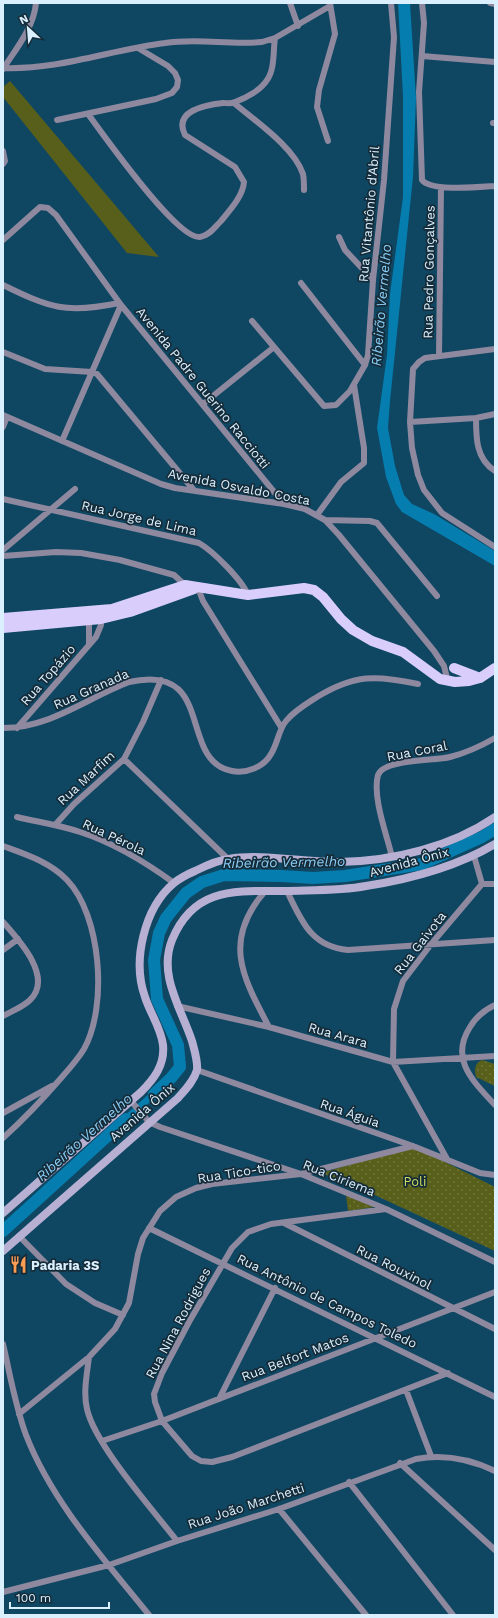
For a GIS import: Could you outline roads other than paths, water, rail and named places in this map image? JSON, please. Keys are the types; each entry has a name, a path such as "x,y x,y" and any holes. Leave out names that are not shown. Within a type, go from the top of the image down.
{"main road":[{"path":"101,615 185,585 248,595 304,588 314,590 323,596 341,619 353,630 372,641 403,652 434,675 448,682 462,682 480,678 495,668"},
{"path":"3,628 136,610 198,588"},
{"path":"3,618 89,617"},
{"path":"454,668 480,678"},
{"name":"Avenida Ônix","path":"3,1213 132,1102 159,1071 162,1059 163,1044 142,989 140,962 143,939 152,914 163,895 174,883 198,870 228,859 245,857 341,862 392,856 438,845 474,830 495,817"},
{"name":"Avenida Ônix","path":"3,1251 148,1121 184,1091 197,1070 193,1046 169,982 168,955 173,939 185,918 199,905 222,894 242,890 346,888 372,885 416,876 474,856 495,844"}],"street":[{"path":"3,69 26,33 36,9 36,3"},
{"path":"290,3 298,26"},
{"name":"Rua Vitantônio d'Abril","path":"274,347 324,406 336,405 354,386 366,365 384,180 394,37 392,3"},
{"path":"422,3 424,22 418,92 421,178 423,183 441,187 495,186"},
{"path":"490,3 495,4"},
{"path":"3,69 42,67 63,64 138,48 181,41 199,40 252,43 275,38 298,26 330,4 335,22 335,34 319,90 317,107 328,141"},
{"path":"88,114 150,195 180,227 191,235 199,237 209,233 223,218 242,192 244,182 241,174 235,167 185,135 182,123 188,112 192,109 223,103 234,103 252,93 268,80 272,71 275,38"},
{"path":"57,120 165,97 172,92 177,87 178,80 175,73 168,66 138,48"},
{"path":"422,56 495,62"},
{"path":"234,103 283,145 292,156 302,173 304,190"},
{"path":"3,151 6,161 3,164"},
{"name":"Rua Pedro Gonçalves","path":"439,356 441,187"},
{"path":"3,240 40,207 48,208 60,220 120,304 62,441"},
{"path":"339,237 342,246 374,280"},
{"path":"301,282 366,365"},
{"name":"Avenida Padre Guerino Racciotti","path":"3,285 36,301 64,309 82,309 120,304 284,504"},
{"path":"203,404 274,347 252,321"},
{"path":"495,349 425,358 419,362 414,369 410,422 415,464 424,490 449,518 495,547"},
{"path":"3,352 45,370 92,372 101,378 193,489"},
{"path":"317,514 341,482 364,463 364,448 354,386"},
{"path":"410,422 476,418 495,414"},
{"path":"3,427 5,416"},
{"name":"Avenida Osvaldo Costa","path":"5,416 161,484 175,488 193,489 284,504 305,509 317,514 325,520 414,625 440,660 446,671 448,682"},
{"path":"476,418 478,447 486,463 495,471"},
{"path":"3,550 75,489"},
{"name":"Rua Jorge de Lima","path":"3,499 177,536 206,546 245,588 248,595"},
{"path":"325,520 370,521 377,523 437,596"},
{"path":"3,556 56,552 81,553 120,560 174,575 185,585"},
{"path":"198,588 203,601 281,727"},
{"name":"Rua Topázio","path":"17,728 100,631 101,615"},
{"name":"Rua Topázio","path":"89,617 89,645"},
{"name":"Avenida Osvaldo Costa","path":"440,660 454,668"},
{"path":"454,668 462,682"},
{"path":"161,680 175,687 186,698 206,754 213,762 224,769 241,772 251,770 260,765 271,754 281,727 290,716 328,690 349,682 372,677 389,678 418,684"},
{"name":"Rua Granada","path":"17,728 50,720 129,682 139,680 161,680"},
{"name":"Rua Marfim","path":"55,825 74,804 124,759 143,722 161,680"},
{"path":"3,728 17,728"},
{"name":"Rua Coral","path":"392,856 378,794 378,780 380,771 390,765 451,757 472,750 495,738"},
{"path":"124,759 228,859"},
{"name":"Rua Pérola","path":"17,817 80,832 119,848 150,865 174,883"},
{"path":"3,846 42,862 66,878 83,901 92,928 97,964 98,998 93,1027 84,1050 27,1117 3,1138"},
{"path":"474,856 482,884 495,884"},
{"name":"Rua Gaivota","path":"447,1159 393,1062 393,1026 397,996 403,981 432,943 482,884"},
{"path":"266,890 256,903 244,926 240,943 240,953 246,983 269,1027"},
{"path":"287,890 306,926 316,938 328,946 348,950 432,943 495,940"},
{"path":"3,922 18,940 33,963 37,975 38,986 30,1000 3,1016"},
{"path":"3,950 18,940"},
{"path":"495,1005 479,1014 474,1021 466,1034 461,1058 475,1083 495,1105"},
{"name":"Rua Arara","path":"177,1006 269,1027 393,1062 495,1056"},
{"name":"Rua Águia","path":"197,1070 413,1146 480,1173 495,1175"},
{"path":"3,1113 57,1083"},
{"name":"Rua Ciriema","path":"132,1102 148,1121 184,1137 301,1174 386,1209 495,1262"},
{"name":"Rua Tico-tico","path":"19,1414 89,1357 115,1329 129,1303 140,1247 149,1228 168,1204 176,1198 196,1188 219,1183 301,1174 413,1146"},
{"name":"Rua Nina Rodrigues","path":"386,1209 260,1227 245,1234 236,1242 222,1262 157,1385 154,1394 155,1402 162,1421 192,1456 200,1461 212,1462 232,1457 448,1373"},
{"name":"Rua Rouxinol","path":"284,1223 495,1329"},
{"name":"Rua Antônio de Campos Toledo","path":"149,1228 376,1337 495,1397"},
{"path":"19,1236 48,1268 76,1291 95,1303 123,1315"},
{"path":"219,1399 275,1288"},
{"name":"Rua Belfort Matos","path":"102,1441 162,1421 495,1292"},
{"path":"3,1344 19,1414 37,1459 55,1492 109,1565 149,1615"},
{"path":"89,1357 85,1399 91,1421 102,1441 118,1464 177,1541"},
{"path":"406,1390 431,1456"},
{"name":"Rua João Marchetti","path":"3,1592 109,1565 279,1508 400,1463 431,1456 465,1460 483,1465 495,1471"},
{"path":"400,1463 495,1550"},
{"path":"349,1482 453,1615"},
{"path":"279,1508 366,1615"}],"water":[{"name":"Ribeirão Vermelho","path":"398,3 410,3 416,98 413,177 388,428 395,466 404,495 412,504 434,514 495,551 495,566 402,512 396,504 386,477 377,428 387,355 390,294 403,197 403,96"}],"waterway":[{"name":"Ribeirão Vermelho","path":"154,1094 180,1067 178,1045 157,999 154,960 159,933 166,918 186,893 202,882 224,875 313,878 345,876 422,864 482,837 495,829"},
{"name":"Ribeirão Vermelho","path":"126,1119 154,1094"},
{"name":"Ribeirão Vermelho","path":"3,1231 126,1119"}],"place":[{"name":"Padaria 3S","path":"18,1265"}],"park label":[{"name":"Poli","path":"415,1181"}]}
